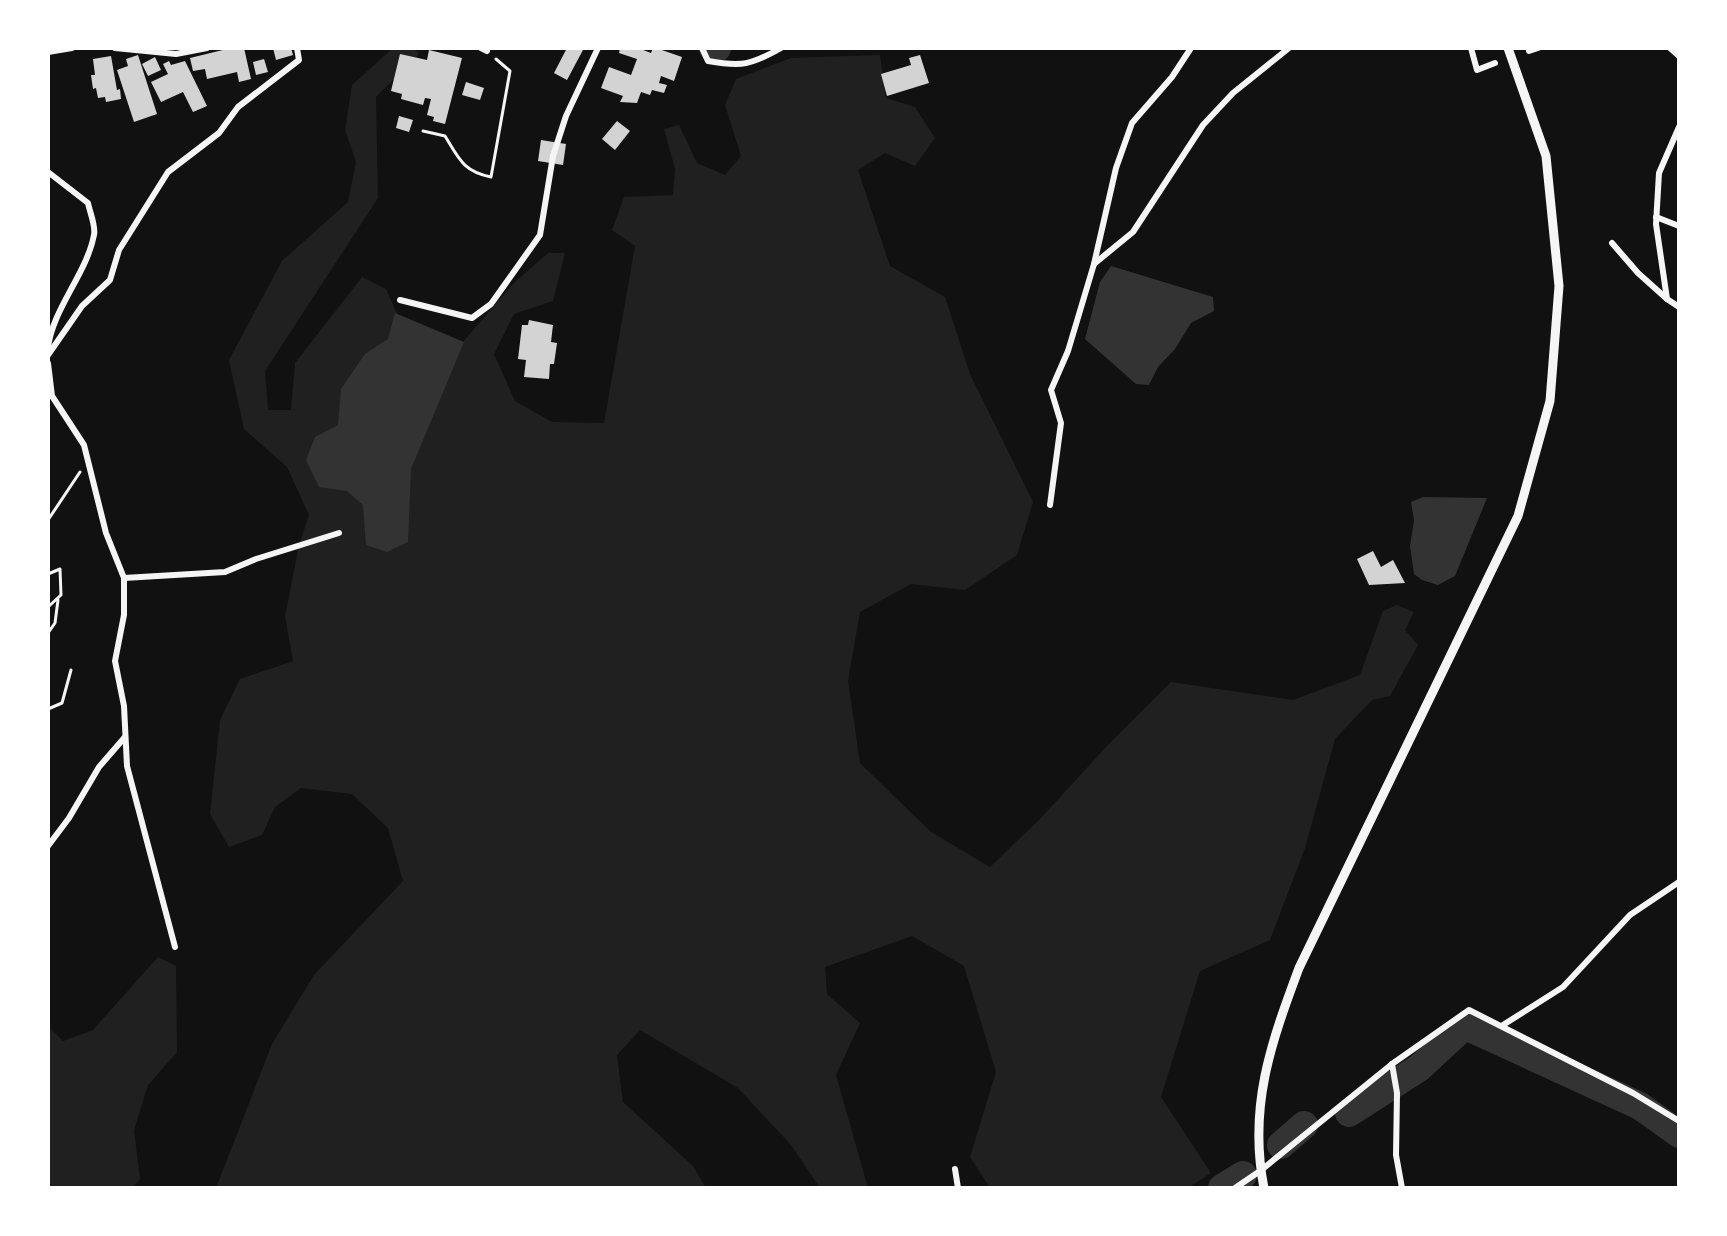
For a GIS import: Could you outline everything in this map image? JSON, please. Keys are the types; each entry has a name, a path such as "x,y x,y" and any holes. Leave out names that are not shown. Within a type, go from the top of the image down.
{"main road":[{"path":"1264,1188 1260,1171 1258,1123 1261,1083 1285,1006 1299,968 1518,516 1550,401 1559,286 1546,156 1508,48"}],"street":[{"path":"48,52 72,48"},
{"path":"115,48 176,54 207,48"},
{"path":"48,355 82,306 110,280 119,250 168,172 219,133 238,107 299,60 297,48"},
{"path":"400,300 472,318 491,304 540,235 553,156 566,116 598,48"},
{"path":"702,48 708,61 735,66 758,61 781,48"},
{"path":"1050,505 1061,423 1051,390 1068,351 1094,264 1116,168 1132,123 1172,77 1191,48"},
{"path":"1094,264 1133,232 1203,125 1233,93 1289,48"},
{"path":"1471,48 1477,70 1495,63"},
{"path":"1529,51 1538,48"},
{"path":"1671,48 1679,56"},
{"path":"1667,299 1656,217 1659,173 1679,127"},
{"path":"48,172 88,203 95,233 68,298 50,330 48,348"},
{"path":"1656,217 1679,226"},
{"path":"1612,243 1638,273 1679,307"},
{"path":"48,363 52,396 84,445 106,533 124,578 124,615 115,661 124,706 127,766 175,947"},
{"path":"124,578 225,572 339,533"},
{"path":"48,846 69,818 99,767 125,737"},
{"path":"1503,1025 1563,987 1630,915 1679,882"},
{"path":"1235,1188 1392,1064 1469,1010 1633,1093 1679,1121"},
{"path":"1392,1064 1397,1093 1396,1155 1402,1188"},
{"path":"955,1169 958,1188"}],"path":[{"path":"423,131 445,136 461,162 472,173 491,177 510,71 484,50"},
{"path":"48,520 83,468"},
{"path":"48,574 60,569 61,595 48,607"},
{"path":"48,633 55,623 58,598"},
{"path":"48,709 62,703 71,670"}],"shaded area":[{"path":"393,48 414,48 419,54 376,97 378,198 265,371 268,410 291,410 295,363 362,277 386,289 405,332 435,374 515,282 548,253 565,253 553,301 514,314 494,354 515,401 552,422 604,423 635,246 612,230 624,197 673,195 675,169 664,129 679,125 697,163 725,175 741,156 725,105 736,79 791,58 880,55 886,98 915,107 935,138 915,166 885,153 858,170 890,266 945,297 970,374 1033,502 1017,555 965,590 911,584 860,612 848,681 860,763 931,832 990,867 1171,682 1293,700 1360,675 1383,611 1397,605 1414,612 1405,630 1418,645 1390,696 1372,700 1335,739 1305,848 1270,940 1200,971 1161,1097 1211,1173 1188,1188 990,1188 970,1157 996,1072 964,966 912,936 825,967 827,994 860,1023 836,1075 868,1188 820,1188 791,1145 738,1088 640,1030 617,1055 623,1102 693,1166 706,1188 216,1188 272,1044 314,975 403,881 388,828 352,794 301,788 275,807 262,835 229,847 210,814 220,720 240,679 293,661 285,616 299,545 309,515 287,467 244,429 229,360 282,261 348,202 356,162 345,130 352,85"},
{"path":"1111,266 1213,297 1214,311 1191,323 1175,349 1158,367 1149,385 1136,384 1085,339 1100,282"},
{"path":"395,313 464,342 411,469 408,542 387,552 366,545 363,505 347,491 319,487 306,460 315,437 338,425 341,389 365,354 388,339"},
{"path":"1423,497 1487,498 1455,576 1438,585 1414,574 1410,546 1414,520 1411,502"},
{"path":"158,957 176,966 177,1052 148,1085 134,1130 140,1179 133,1188 48,1188 48,1026 63,1041 93,1030"}],"building":[{"path":"244,48 251,79 239,82 237,72 207,79 205,69 193,71 190,58"},
{"path":"273,48 291,48 293,55 276,60"},
{"path":"567,48 584,48 567,80 554,73"},
{"path":"620,48 638,48 651,53 656,48 682,57 674,81 661,76 659,83 667,85 664,93 652,90 650,95 641,92 637,103 620,102 623,96 601,88 609,67 631,75 637,59 619,53"},
{"path":"429,50 462,58 445,124 433,121 434,117 427,115 431,99 425,98 423,105 401,99 402,94 391,91 400,54 427,60"},
{"path":"138,55 157,114 134,122 117,70 128,66 126,59"},
{"path":"920,55 929,83 887,96 881,74 911,65 909,58"},
{"path":"111,56 121,99 106,102 105,97 98,98 96,88 93,89 91,75 95,75 93,59"},
{"path":"155,57 161,70 148,76 142,64"},
{"path":"264,59 268,72 256,75 253,62"},
{"path":"169,61 171,65 185,61 207,106 193,112 183,92 161,102 151,82 168,74 163,64"},
{"path":"466,82 484,88 480,100 462,95"},
{"path":"399,116 413,120 409,132 396,128"},
{"path":"617,121 630,131 615,150 602,139"},
{"path":"541,140 566,144 563,165 538,161"},
{"path":"529,320 553,325 551,342 557,343 549,379 524,377 526,360 518,359 522,325 528,325"},
{"path":"1373,551 1381,567 1393,560 1405,583 1369,585 1357,559"}],"waterway":[{"path":"1349,1113 1419,1068 1459,1031 1468,1027 1640,1106 1679,1134"},
{"path":"1281,1145 1304,1125"},
{"path":"1222,1188 1243,1175"}]}
